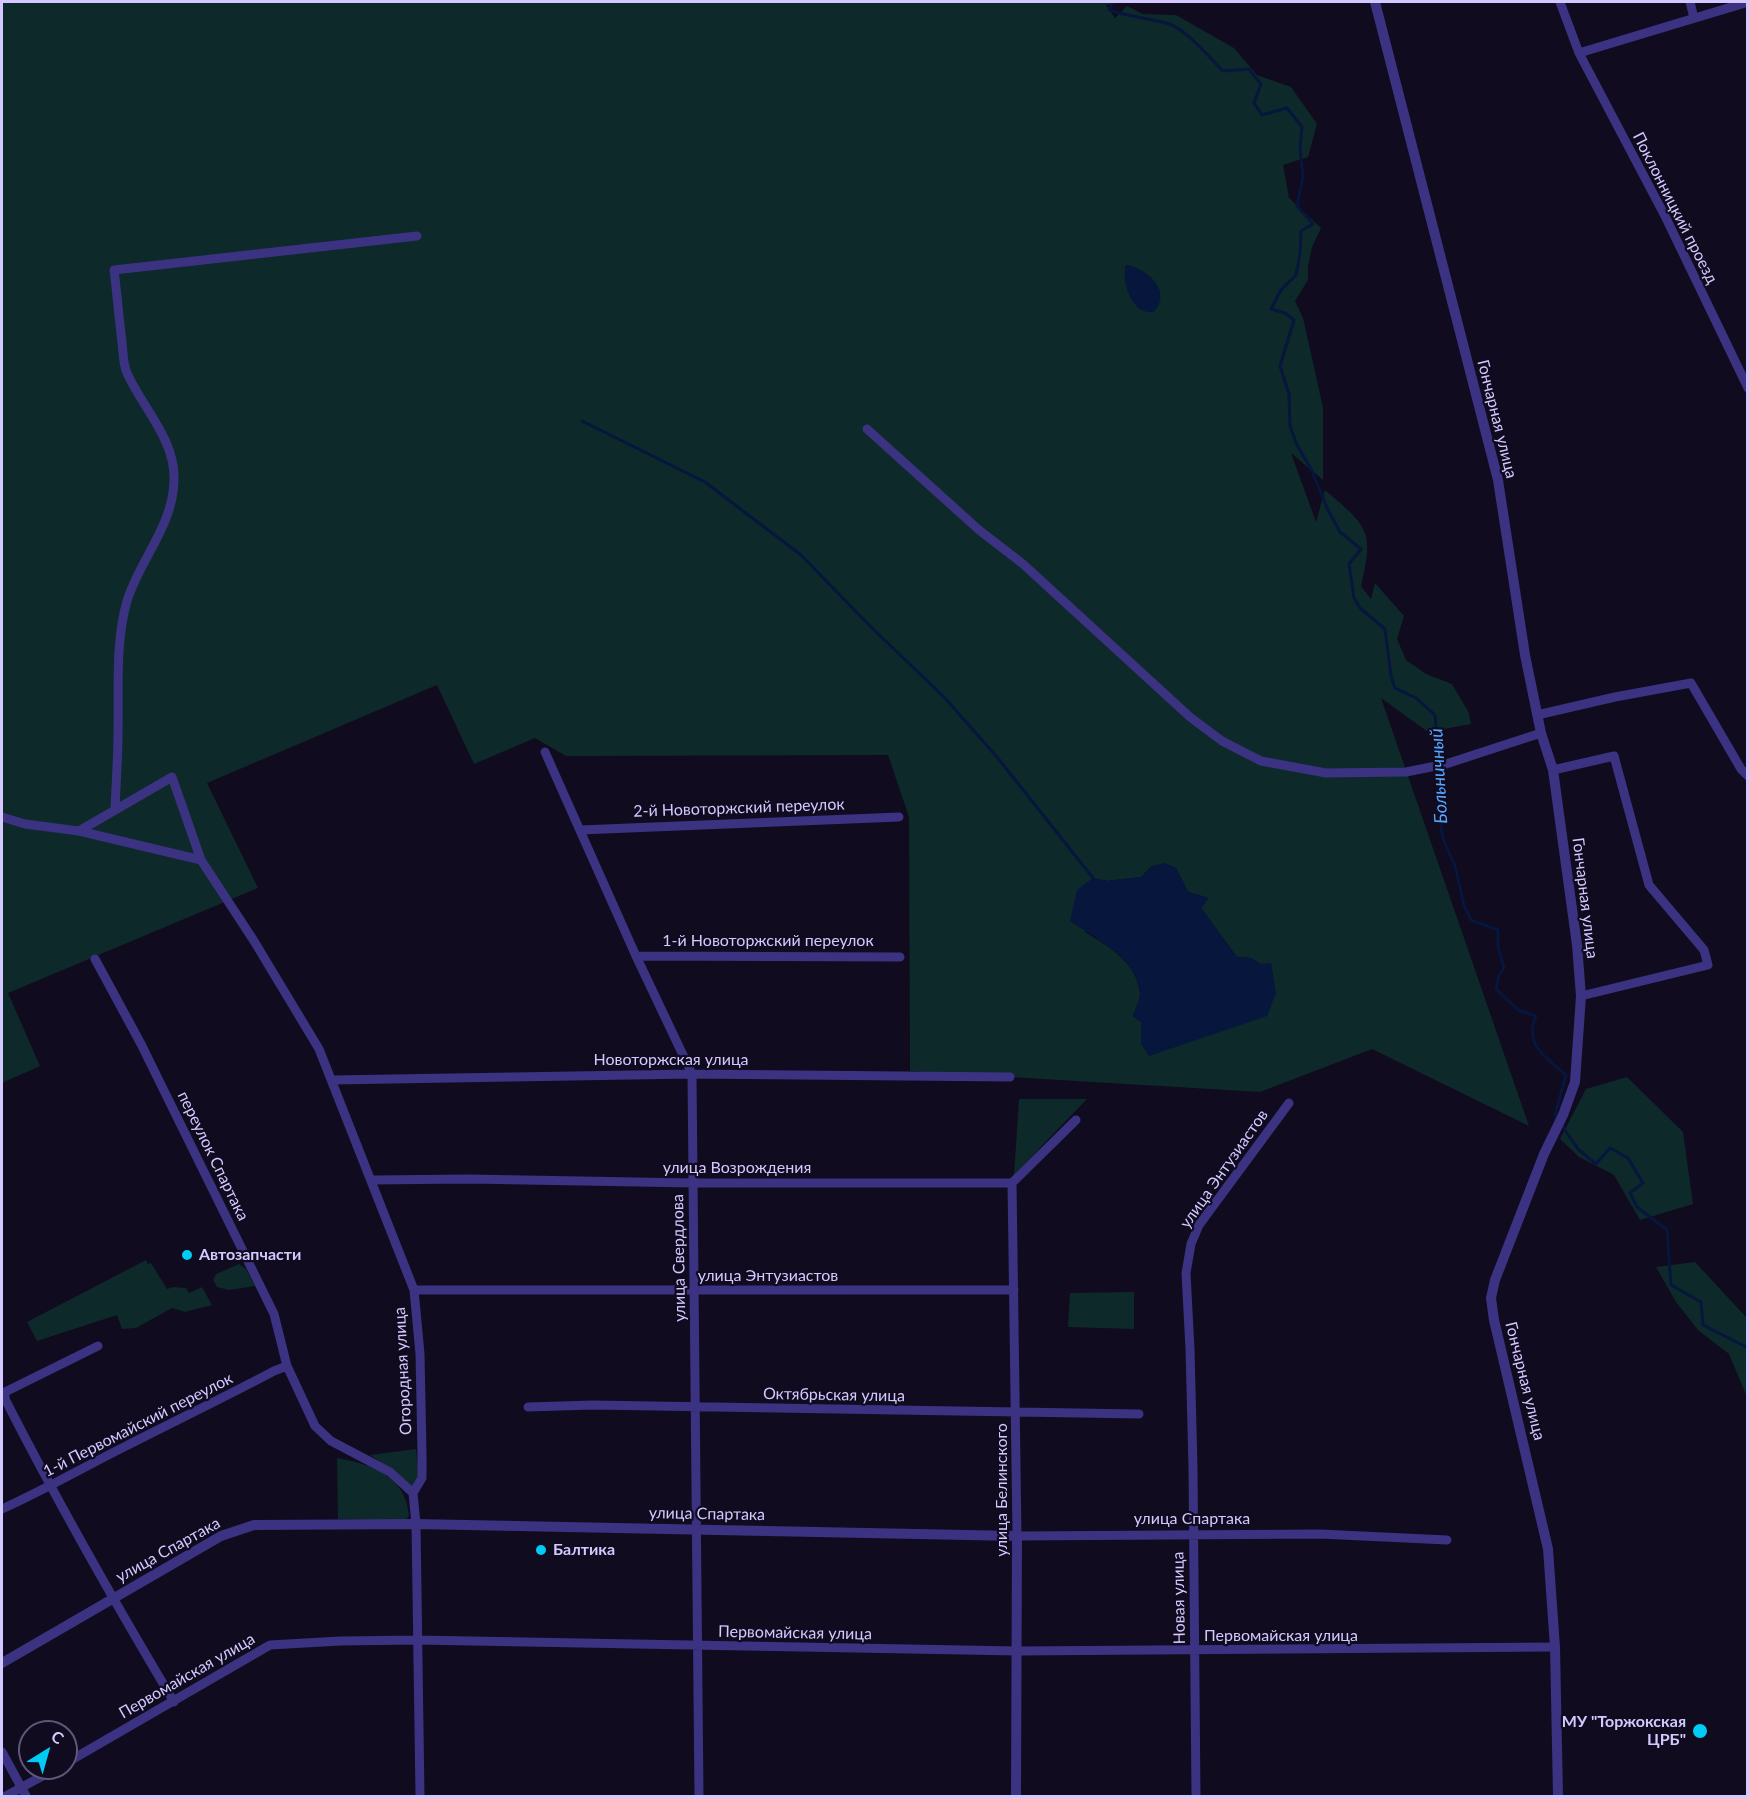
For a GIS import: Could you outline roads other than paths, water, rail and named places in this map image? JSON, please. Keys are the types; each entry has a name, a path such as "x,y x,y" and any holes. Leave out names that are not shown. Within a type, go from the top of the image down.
{"street":[{"name":"Гончарная улица","path":"1375,2 1498,480 1525,656 1540,733 1553,770 1577,945 1581,996 1578,1068 1572,1096 1544,1154 1495,1280 1491,1298 1494,1320 1548,1549 1555,1647 1558,1797"},
{"name":"Поклонницкий проезд","path":"1560,2 1579,53 1666,218 1748,388"},
{"path":"1690,2 1694,18"},
{"path":"1579,53 1748,2"},
{"path":"79,831 115,809 118,659 127,602 139,569 165,524 172,504 175,478 170,453 161,430 146,409 125,371 114,270 417,236"},
{"path":"867,429 979,530 1023,564 1190,717 1222,741 1261,761 1326,773 1406,772 1446,764 1540,733"},
{"path":"1537,715 1691,683 1741,769 1748,776"},
{"name":"улица Свердлова","path":"545,752 636,956 693,1074 699,1797"},
{"path":"1553,770 1614,756 1649,885 1704,950 1708,965 1581,996"},
{"name":"Огородная улица","path":"115,809 172,777 201,860 254,941 319,1049 414,1290 420,1354 422,1453 422,1478 413,1493 416,1524 420,1797"},
{"path":"2,817 25,824 79,831 201,860"},
{"name":"2-й Новоторжский переулок","path":"579,830 899,817"},
{"name":"1-й Новоторжский переулок","path":"636,956 900,957"},
{"name":"переулок Спартака","path":"95,959 141,1044 274,1314 287,1366 315,1426 336,1445 390,1472 413,1493"},
{"name":"Новоторжская улица","path":"332,1080 693,1074 1010,1077"},
{"name":"улица Энтузиастов","path":"1188,1291 1187,1257 1195,1233 1289,1103"},
{"path":"1012,1183 1076,1120"},
{"name":"улица Возрождения","path":"372,1180 1012,1183"},
{"name":"улица Белинского","path":"1012,1183 1017,1412 1016,1797"},
{"name":"улица Энтузиастов","path":"414,1290 1014,1290"},
{"name":"Новая улица","path":"1188,1291 1196,1797"},
{"path":"98,1346 5,1392 5,1400 112,1598 174,1702"},
{"name":"1-й Первомайский переулок","path":"2,1509 50,1487 287,1366"},
{"name":"Октябрьская улица","path":"528,1407 1139,1414"},
{"name":"улица Спартака","path":"2,1663 221,1536 248,1526 416,1524 1017,1536 1320,1534 1447,1540"},
{"name":"Первомайская улица","path":"78,1756 270,1645 417,1640 1018,1652 1555,1647"},
{"path":"2,1752 24,1792"},
{"path":"6,1797 24,1792 40,1780"}],"water":[{"path":"1126,265 1142,271 1155,282 1161,296 1154,312 1139,308 1131,298 1126,284"},
{"path":"1165,863 1176,868 1188,892 1209,898 1201,908 1237,957 1251,958 1261,964 1271,963 1276,993 1267,1016 1149,1056 1141,1044 1141,1022 1133,1016 1140,994 1132,970 1114,951 1070,921 1077,890 1093,878 1107,881 1141,877 1152,866"}],"waterway":[{"name":"Больничный","path":"1113,2 1109,10 1176,27 1198,44 1223,71 1249,69 1261,84 1254,103 1262,115 1287,108 1302,127 1300,148 1303,177 1297,206 1313,224 1301,231 1296,275 1281,290 1271,309 1285,313 1294,320 1280,366 1289,394 1290,426 1340,532 1361,549 1349,564 1354,598 1360,608 1385,629 1391,676 1395,688 1416,698 1435,715 1442,786 1437,800 1443,839 1455,866 1464,905 1471,920 1498,930 1498,947 1504,968 1499,975 1496,989 1518,1010 1536,1016 1533,1026 1535,1043 1545,1057 1566,1075 1555,1115 1558,1120"},
{"path":"582,421 705,482 801,555 944,697 997,757 1093,878"},
{"name":"Больничный","path":"1562,1126 1578,1149 1596,1164 1610,1148 1628,1158 1643,1183 1630,1193 1637,1207 1667,1230 1671,1285 1701,1302 1703,1325 1748,1348"}],"place":[{"name":"Автозапчасти","path":"187,1255"},
{"name":"Балтика","path":"541,1550"},
{"name":"МУ \"Торжокская ЦРБ\"","path":"1700,1731"}]}
